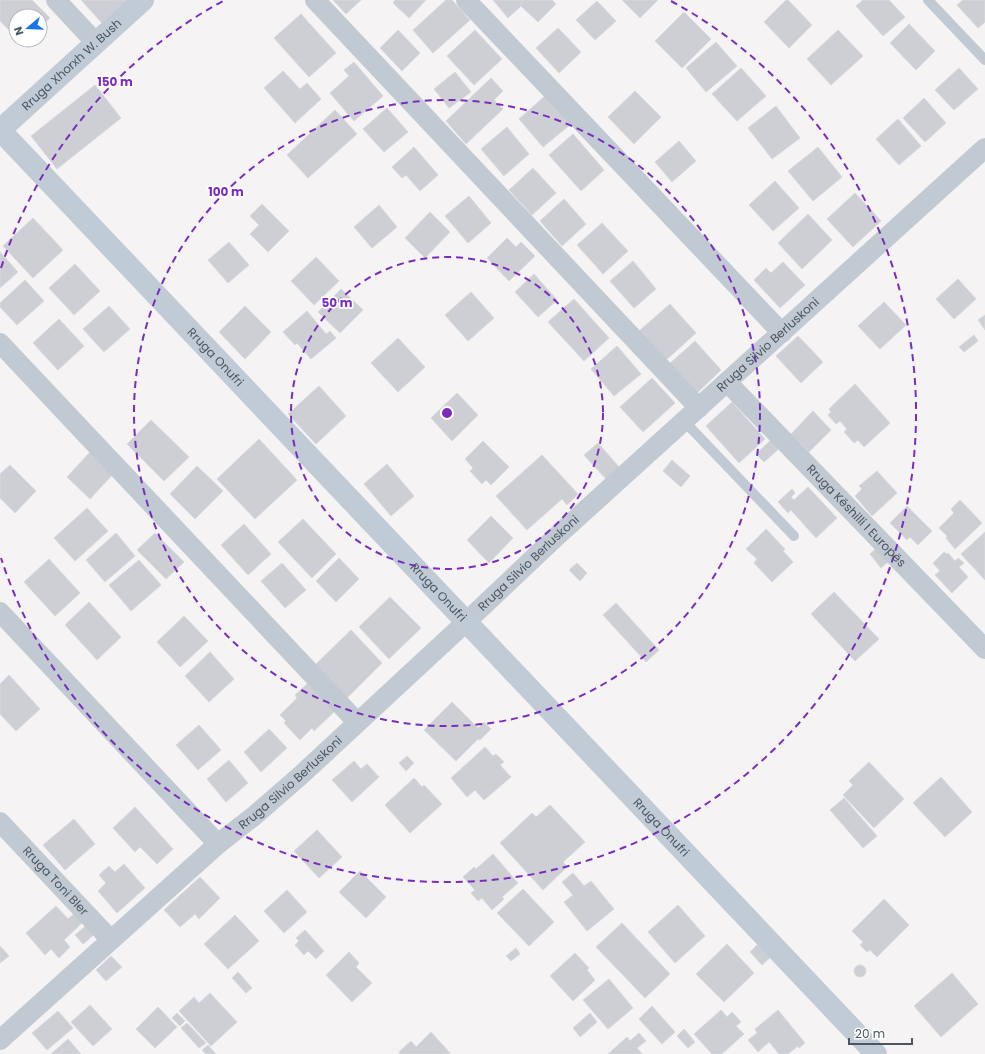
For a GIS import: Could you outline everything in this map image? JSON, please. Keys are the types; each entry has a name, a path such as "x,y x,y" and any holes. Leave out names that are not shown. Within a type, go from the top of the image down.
{"street":[{"path":"56,0 96,43"},
{"name":"Rruga Xhorxh W. Bush","path":"0,130 143,0"},
{"path":"315,0 699,408"},
{"path":"466,0 782,333"},
{"name":"Rruga Onufri","path":"0,130 876,1054"},
{"name":"Rruga Silvio Berluskoni","path":"0,1040 218,844 254,816 300,776 556,536 985,148"},
{"path":"0,343 357,722"},
{"name":"Rruga Këshilli I Europës","path":"728,382 985,649"},
{"path":"0,612 218,844"},
{"name":"Rruga Toni Bler","path":"0,822 111,940"}],"lane":[{"path":"928,0 985,60"},
{"path":"684,421 794,536"}],"building":[{"path":"0,0 32,0 40,8 8,8 8,29 0,21"},
{"path":"81,0 127,0 102,23"},
{"path":"333,0 361,0 346,14"},
{"path":"395,0 426,0 409,18 393,3"},
{"path":"446,0 452,0 470,20 433,53 413,30"},
{"path":"493,0 522,0 521,6 508,18"},
{"path":"522,0 552,0 556,4 538,22 521,6"},
{"path":"622,0 658,0 640,18"},
{"path":"786,0 788,0 812,25 789,48 764,22"},
{"path":"863,0 889,0 905,17 883,36 856,6"},
{"path":"963,0 985,0 985,22 978,28 957,5"},
{"path":"597,1 616,21 595,40 576,20"},
{"path":"684,12 711,39 682,68 655,41"},
{"path":"301,14 336,53 309,77 274,38"},
{"path":"909,24 935,51 916,70 890,43"},
{"path":"558,28 581,52 559,73 536,48"},
{"path":"398,30 420,53 402,71 380,48"},
{"path":"475,30 502,59 474,85 447,56"},
{"path":"838,30 863,56 831,85 807,59"},
{"path":"716,42 737,66 706,92 686,68"},
{"path":"354,62 383,96 354,121 330,93 349,76 344,70"},
{"path":"741,68 766,96 737,121 712,94"},
{"path":"959,68 978,89 954,110 935,90"},
{"path":"283,71 300,89 307,83 321,99 295,123 264,88"},
{"path":"455,72 471,92 449,108 434,89"},
{"path":"491,78 503,91 494,100 503,109 466,144 446,121"},
{"path":"95,85 121,118 57,169 31,136"},
{"path":"635,91 661,117 634,144 608,117"},
{"path":"546,95 571,124 543,147 519,119"},
{"path":"924,98 946,123 925,142 903,118"},
{"path":"776,106 800,138 772,159 748,128"},
{"path":"387,108 408,132 384,152 363,129"},
{"path":"335,110 357,134 308,178 287,155"},
{"path":"898,119 921,146 899,165 876,139"},
{"path":"507,127 529,154 504,176 481,149"},
{"path":"573,134 604,170 581,191 549,155"},
{"path":"679,141 696,161 672,182 655,162"},
{"path":"414,147 438,175 420,191 406,175 402,178 392,167"},
{"path":"818,147 842,177 813,201 788,171"},
{"path":"533,168 556,193 532,215 509,190"},
{"path":"775,181 799,208 773,231 749,205"},
{"path":"855,193 881,221 853,247 827,219"},
{"path":"469,196 491,223 468,243 445,216"},
{"path":"564,199 586,224 562,246 540,221"},
{"path":"262,204 289,231 268,252 250,234 259,225 250,216"},
{"path":"379,205 397,227 372,248 354,227"},
{"path":"430,212 450,232 425,258 405,238"},
{"path":"808,214 832,240 802,269 778,243"},
{"path":"33,218 63,250 33,278 3,246"},
{"path":"602,223 628,251 603,274 577,245"},
{"path":"507,238 516,247 521,242 535,256 509,281 487,258"},
{"path":"229,242 249,265 228,283 208,260"},
{"path":"0,252 18,272 0,288"},
{"path":"316,257 339,281 314,305 291,281"},
{"path":"633,261 656,289 634,308 610,281"},
{"path":"783,262 805,285 780,308 754,280 766,268 771,273"},
{"path":"75,264 100,291 74,315 49,288"},
{"path":"534,274 557,300 538,317 515,292"},
{"path":"958,279 976,299 954,319 936,299"},
{"path":"25,280 44,301 17,325 0,307 0,303"},
{"path":"341,289 363,310 340,333 318,312"},
{"path":"471,292 494,318 468,341 445,315"},
{"path":"574,299 609,338 584,361 548,322"},
{"path":"884,302 906,325 880,349 858,326"},
{"path":"670,304 696,333 665,361 639,331"},
{"path":"109,306 130,329 104,352 83,329"},
{"path":"245,306 271,332 245,359 219,332"},
{"path":"307,311 326,334 330,331 336,338 311,359 297,343 295,345 283,332"},
{"path":"985,315 985,330 978,320"},
{"path":"59,319 84,346 58,370 33,343"},
{"path":"974,335 978,341 964,352 959,347"},
{"path":"798,336 823,362 801,383 776,356"},
{"path":"398,338 425,367 398,392 371,363"},
{"path":"695,341 721,370 695,395 668,365"},
{"path":"617,346 641,374 614,396 591,369"},
{"path":"652,378 675,403 643,432 620,407"},
{"path":"855,384 890,423 864,447 858,440 854,443 844,432 847,429 840,421 836,424 828,415 831,412 829,409"},
{"path":"319,386 346,416 316,444 288,414"},
{"path":"457,393 478,415 452,441 431,418"},
{"path":"732,402 765,439 739,463 706,426"},
{"path":"813,411 831,430 809,452 791,434"},
{"path":"151,420 189,457 164,481 127,444"},
{"path":"773,438 781,447 764,462 756,454"},
{"path":"259,439 297,480 255,519 217,479"},
{"path":"483,441 509,467 491,485 486,480 482,484 470,471 473,468 465,459"},
{"path":"598,443 619,467 606,479 584,455"},
{"path":"91,451 114,473 90,499 67,477"},
{"path":"542,455 578,494 567,505 562,499 527,530 496,496"},
{"path":"672,460 690,476 681,487 663,471"},
{"path":"387,464 414,496 391,516 364,484"},
{"path":"10,465 36,491 15,513 0,498 0,474"},
{"path":"197,466 223,491 195,519 170,494"},
{"path":"877,471 897,493 872,516 855,496 862,489 859,486"},
{"path":"808,487 837,518 816,538 791,510 788,513 778,502 792,489 795,493 791,497 794,500"},
{"path":"960,500 982,523 955,549 946,538 947,536 939,528 954,513 951,509"},
{"path":"907,506 932,531 918,545 910,537 907,540 890,523"},
{"path":"87,508 108,531 75,561 54,538"},
{"path":"491,516 513,538 489,563 467,540"},
{"path":"303,519 336,554 312,578 278,542"},
{"path":"244,524 271,554 248,575 221,545"},
{"path":"766,529 785,549 783,551 793,562 772,582 754,563 757,559 746,549"},
{"path":"985,532 985,580 961,554"},
{"path":"116,533 135,556 105,582 86,560"},
{"path":"155,533 184,562 166,579 137,550"},
{"path":"878,547 889,561 881,568 870,554"},
{"path":"944,552 947,554 948,553 955,561 958,558 964,563 959,567 968,577 952,593 935,575 940,571 933,563"},
{"path":"339,558 359,579 336,602 316,581"},
{"path":"49,559 80,593 55,616 24,582"},
{"path":"139,560 161,585 131,611 109,585"},
{"path":"282,563 306,590 285,608 261,581"},
{"path":"577,563 587,573 580,581 569,570"},
{"path":"834,592 879,639 855,661 811,614"},
{"path":"390,597 421,628 389,659 359,627"},
{"path":"89,602 121,637 97,660 65,625"},
{"path":"616,603 659,650 646,662 603,615"},
{"path":"184,616 208,641 180,667 157,642"},
{"path":"351,630 382,663 343,702 311,669"},
{"path":"210,652 234,679 209,702 185,676"},
{"path":"9,675 40,709 16,731 0,714 0,684"},
{"path":"308,683 335,711 314,731 312,728 300,740 284,723 286,721 280,715 297,698 295,695"},
{"path":"452,702 478,728 484,722 491,729 480,740 478,739 456,761 424,730"},
{"path":"199,725 221,750 198,770 176,745"},
{"path":"269,729 287,748 261,772 244,752"},
{"path":"485,747 493,756 496,754 504,762 500,765 511,777 484,800 475,790 467,797 451,778"},
{"path":"407,756 414,763 406,771 399,763"},
{"path":"229,760 248,783 226,802 207,779"},
{"path":"354,761 361,769 367,764 379,777 352,802 332,780"},
{"path":"869,762 904,799 874,828 843,795 853,785 849,781"},
{"path":"941,777 972,812 945,837 913,803"},
{"path":"414,778 422,787 424,785 442,804 410,833 385,805"},
{"path":"844,798 877,836 863,848 830,810"},
{"path":"550,805 585,842 563,862 567,867 543,890 500,843 532,813 536,817"},
{"path":"135,807 173,849 157,864 140,847 135,852 113,828"},
{"path":"74,819 95,844 65,870 43,845"},
{"path":"317,830 342,857 319,878 294,851"},
{"path":"493,854 518,883 502,897 504,899 492,910 482,898 478,901 471,893 475,890 463,877 474,867 476,869"},
{"path":"124,864 145,888 117,913 98,891 106,883 99,875 109,866 115,872"},
{"path":"360,871 386,897 366,918 339,892"},
{"path":"573,873 584,886 591,881 614,909 587,931 564,902 573,895 562,882"},
{"path":"200,877 220,898 199,919 195,914 180,927 164,910"},
{"path":"523,889 554,922 529,946 497,913"},
{"path":"287,890 307,912 284,933 264,911"},
{"path":"884,899 909,925 877,957 870,950 867,952 860,945 863,942 852,931"},
{"path":"678,905 705,936 675,963 648,932"},
{"path":"56,906 68,919 76,912 84,921 64,940 70,947 59,958 51,949 45,955 26,933"},
{"path":"235,915 259,941 228,969 204,944"},
{"path":"89,923 97,932 83,944 75,935"},
{"path":"622,923 670,974 645,998 596,947"},
{"path":"305,930 324,951 316,959 308,951 304,955 295,945 299,941 296,938"},
{"path":"760,942 773,955 762,965 750,952"},
{"path":"727,944 754,973 724,1002 696,974"},
{"path":"0,946 9,956 0,963"},
{"path":"516,948 520,954 511,961 506,956"},
{"path":"349,952 359,963 356,967 372,983 352,1002 326,975"},
{"path":"575,953 589,968 587,970 595,980 573,1001 550,976"},
{"path":"111,956 122,967 106,981 96,970"},
{"path":"858,965 862,965 866,971 862,977 858,977 854,973 854,969"},
{"path":"238,972 252,988 246,993 232,978"},
{"path":"952,973 978,1004 941,1037 914,1006"},
{"path":"609,979 633,1008 608,1029 583,1000"},
{"path":"210,993 237,1022 211,1046 179,1011 194,997 199,1003"},
{"path":"90,1005 112,1029 93,1046 71,1022"},
{"path":"652,1006 675,1032 662,1044 639,1019"},
{"path":"158,1007 177,1027 155,1048 136,1029"},
{"path":"721,1010 727,1017 732,1012 741,1022 736,1026 744,1034 722,1054 712,1054 694,1034"},
{"path":"778,1010 805,1043 799,1048 798,1046 788,1054 779,1054 769,1042 758,1052 748,1040 757,1033 755,1029"},
{"path":"58,1011 73,1028 47,1050 32,1033"},
{"path":"177,1013 185,1021 180,1026 172,1018"},
{"path":"590,1013 597,1022 580,1037 573,1028"},
{"path":"187,1023 206,1043 199,1048 181,1028"},
{"path":"684,1029 695,1042 688,1048 677,1036"},
{"path":"431,1032 450,1053 400,1054 399,1052 411,1041 416,1047"},
{"path":"639,1033 646,1041 637,1048 642,1054 608,1054 627,1037 630,1041"},
{"path":"68,1039 81,1054 51,1054"},
{"path":"208,1045 216,1054 206,1054 202,1050"}]}
